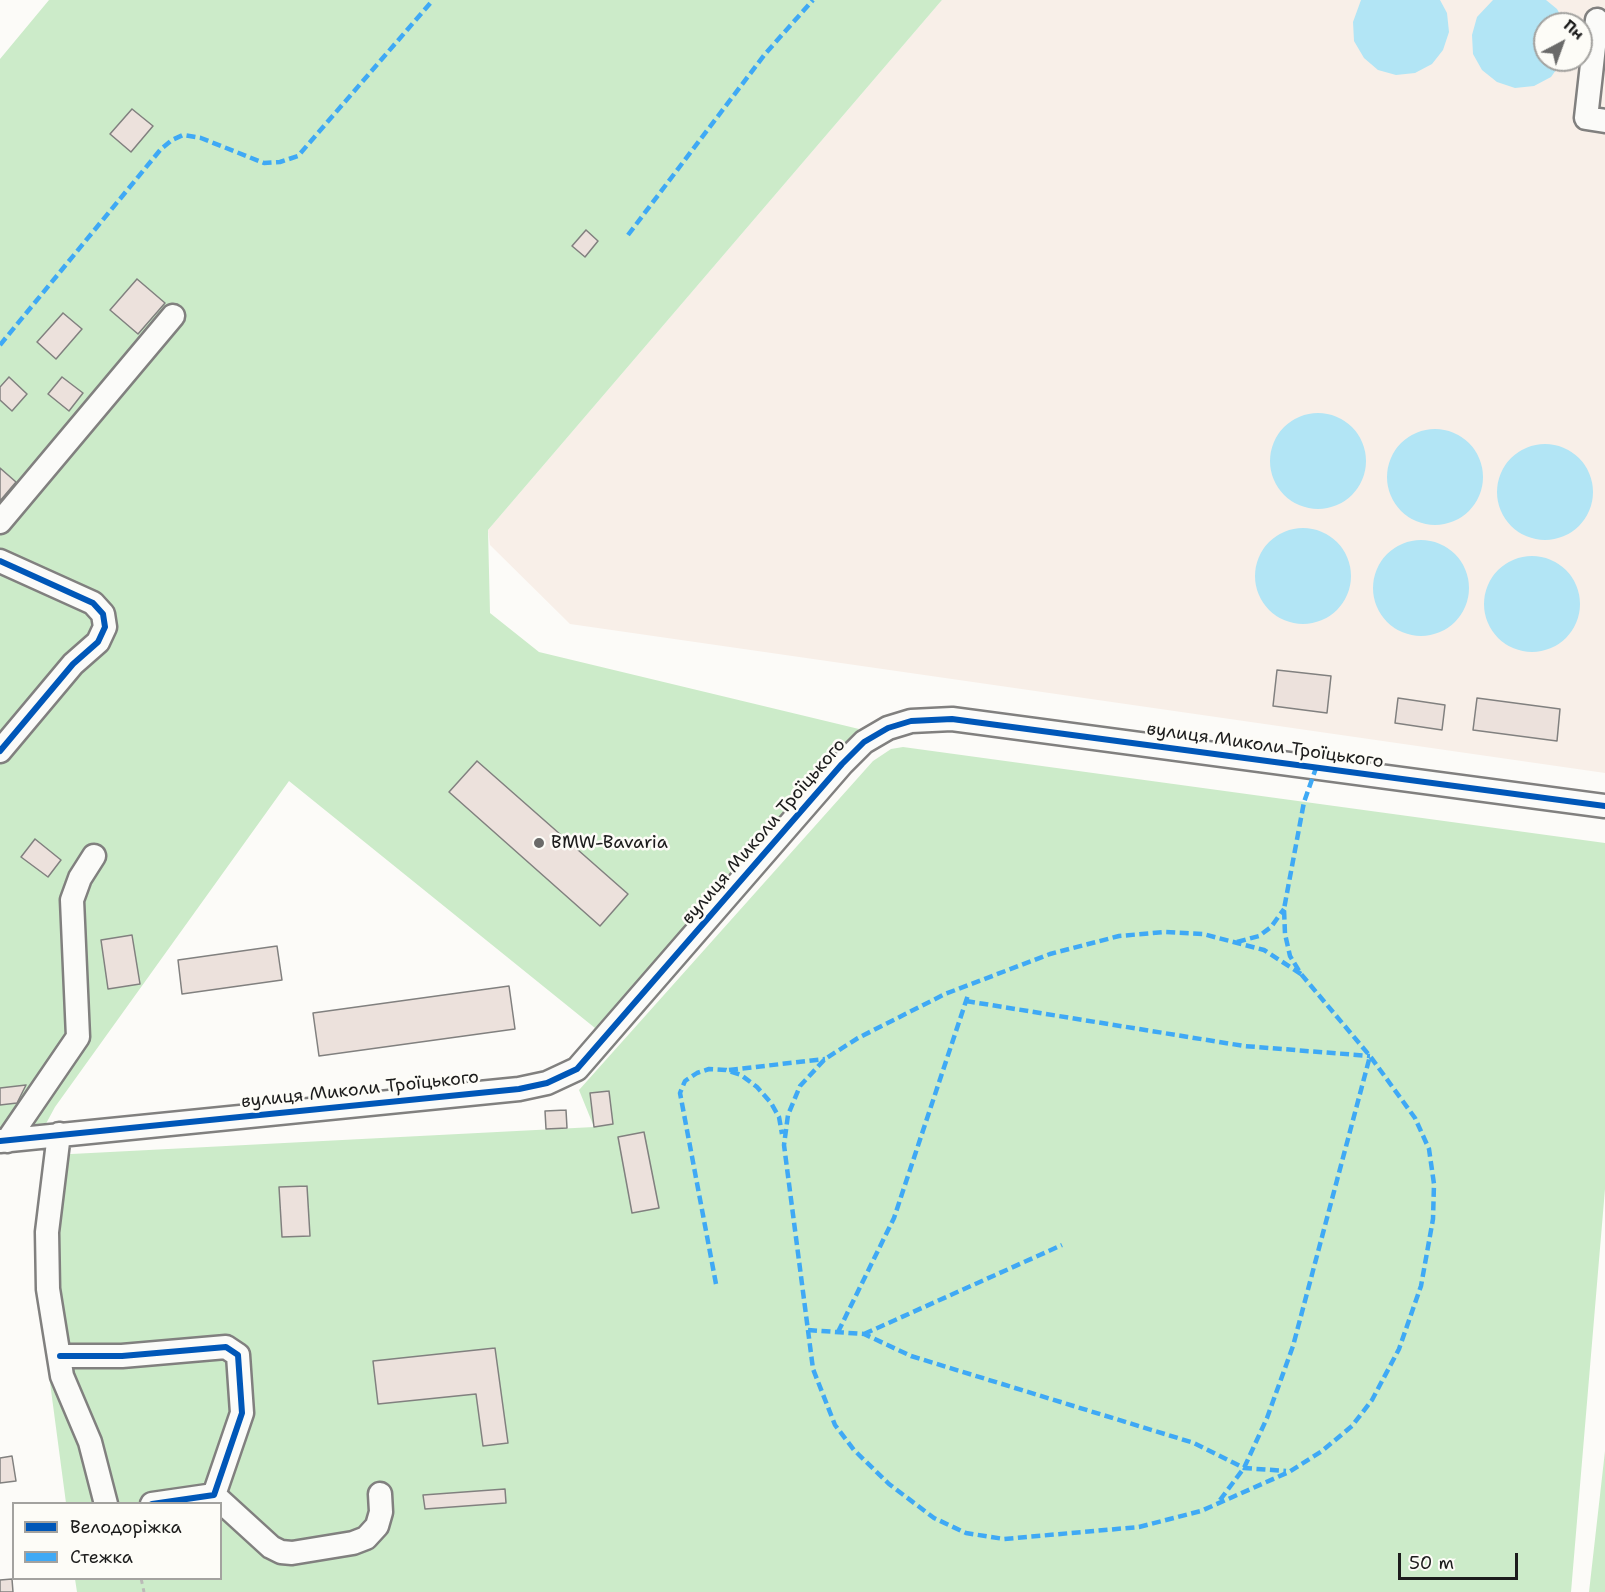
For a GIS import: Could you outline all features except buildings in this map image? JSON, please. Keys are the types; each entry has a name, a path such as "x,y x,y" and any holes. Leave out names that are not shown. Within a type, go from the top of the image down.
{"street":[{"path":"1597,20 1586,118 1605,120"},
{"path":"0,522 173,316"},
{"path":"0,561 93,603 103,614 105,627 98,642 73,664 0,751"},
{"name":"вулиця Миколи Троїцького","path":"3,1141 519,1089 547,1083 577,1069 842,764 864,742 888,728 911,721 951,719 1605,806"},
{"path":"3,1141 78,1037 72,900 80,878 94,856"},
{"path":"59,1134 47,1232 48,1289 62,1376 90,1442 106,1502"},
{"path":"60,1356 122,1356 226,1347 233,1350 238,1355 243,1406 214,1495"},
{"path":"222,1502 270,1547 281,1552 292,1553 353,1543 366,1538 377,1526 381,1512 380,1494"},
{"path":"214,1495 222,1502"},
{"path":"160,1502 214,1495"}],"shaded area":[{"path":"942,0 1605,0 1605,773 570,624 490,545 488,530"}],"green space":[{"path":"49,0 942,0 488,530 490,613 539,652 859,729 595,1028 289,781 55,1107 42,1131 0,1137 0,59"},
{"path":"903,747 1605,843 1605,1189 1571,1592 77,1592 75,1580 222,1580 222,1502 66,1502 49,1375 52,1155 594,1127 579,1090 873,761 891,749"},
{"path":"1605,1451 1605,1592 1589,1592"}],"water":[{"path":"1361,0 1440,0 1447,13 1449,32 1443,50 1432,64 1415,73 1396,75 1378,70 1364,58 1354,41 1353,22"},
{"path":"1493,0 1546,0 1559,12 1533,12 1533,72 1555,72 1551,77 1534,86 1515,88 1497,82 1482,70 1473,54 1472,35 1477,17"},
{"path":"1318,413 1336,417 1352,427 1362,443 1366,461 1362,479 1352,495 1336,505 1318,509 1300,505 1284,495 1274,479 1270,461 1274,443 1284,427 1300,417"},
{"path":"1435,429 1453,433 1469,443 1479,459 1483,477 1479,495 1469,511 1453,521 1435,525 1417,521 1401,511 1391,495 1387,477 1391,459 1401,443 1417,433"},
{"path":"1545,444 1563,448 1579,458 1589,474 1593,492 1589,510 1579,526 1563,536 1545,540 1527,536 1511,526 1501,510 1497,492 1501,474 1511,458 1527,448"},
{"path":"1303,528 1321,532 1337,542 1347,558 1351,576 1347,594 1337,610 1321,620 1303,624 1285,620 1269,610 1259,594 1255,576 1259,558 1269,542 1285,532"},
{"path":"1421,540 1439,544 1455,554 1465,570 1469,588 1465,606 1455,622 1439,632 1421,636 1403,632 1387,622 1377,606 1373,588 1377,570 1387,554 1403,544"},
{"path":"1532,556 1550,560 1566,570 1576,586 1580,604 1576,622 1566,638 1550,648 1532,652 1514,648 1498,638 1488,622 1484,604 1488,586 1498,570 1514,560"}],"marked path":[{"path":"0,345 161,149 172,140 183,135 201,138 264,163 280,162 298,156 433,0"},
{"path":"628,235 765,54 813,0"},
{"path":"1301,974 1264,950 1203,934 1165,932 1119,936 1050,954 945,994 858,1038 825,1059 800,1086 788,1115 784,1145 813,1369 835,1425 854,1450 889,1484 934,1518 966,1533 1004,1539 1139,1527 1201,1511 1289,1472 1322,1451 1352,1426 1372,1400 1399,1349 1421,1286 1433,1219 1434,1184 1429,1149 1415,1118 1370,1056 1301,974 1290,956 1285,934 1284,909 1304,802 1316,768"},
{"path":"1237,942 1259,936 1271,927 1284,909"},
{"path":"838,1332 894,1218 968,995"},
{"path":"966,1001 1244,1046 1370,1056"},
{"path":"1220,1500 1244,1468 1267,1418 1293,1346 1370,1056"},
{"path":"729,1070 825,1059"},
{"path":"716,1284 680,1093 685,1081 709,1069 726,1070 741,1075 757,1087 771,1103 779,1117 782,1134"},
{"path":"864,1334 1062,1245"},
{"path":"808,1330 864,1334 911,1356 1194,1443 1244,1468 1286,1471"}],"cycle path":[{"path":"0,561 93,603 103,614 105,627 98,642 73,664 0,751"},
{"path":"0,1141 519,1089 547,1083 577,1069 842,764 864,742 888,728 911,721 952,719 1605,806"},
{"path":"60,1356 122,1356 226,1347 238,1355 242,1413 214,1495 166,1502"}],"place":[{"name":"BMW-Bavaria","path":"539,843"}]}
